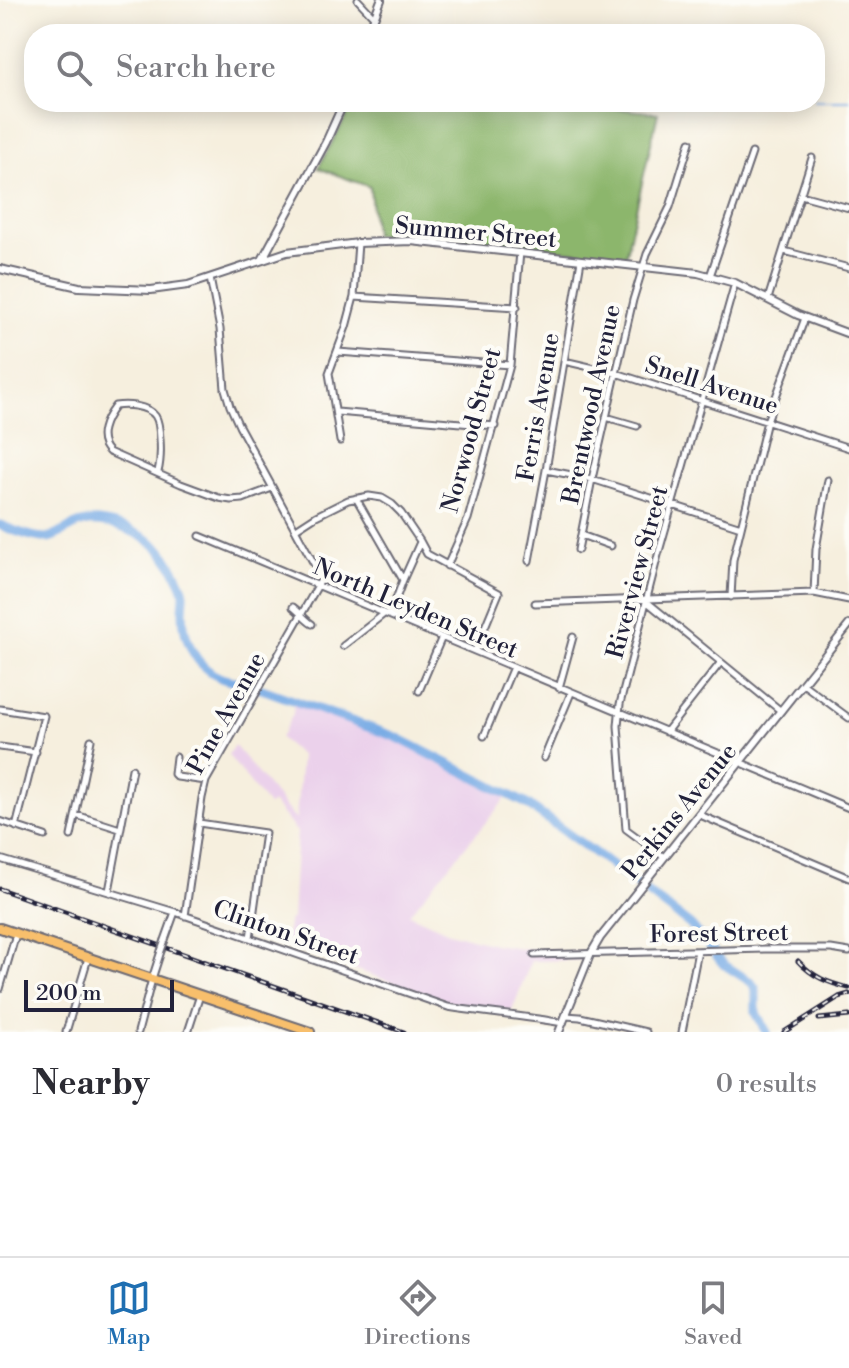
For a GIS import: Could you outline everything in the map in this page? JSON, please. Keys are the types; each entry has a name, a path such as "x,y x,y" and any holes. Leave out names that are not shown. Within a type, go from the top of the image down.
{"main road":[{"path":"0,928 310,1032"}],"street":[{"path":"358,0 374,17"},
{"path":"372,24 381,0"},
{"path":"262,260 339,112"},
{"name":"Brentwood Avenue","path":"578,550 628,317 643,266 670,207 690,142"},
{"path":"710,276 752,153"},
{"path":"768,299 812,158"},
{"path":"801,195 849,208"},
{"name":"Summer Street","path":"0,269 62,285 116,290 167,288 210,278 287,252 358,243 411,241 710,276 735,283 805,318 849,334"},
{"path":"340,441 329,373 354,297 358,243"},
{"path":"784,251 849,268"},
{"name":"Norwood Street","path":"447,566 468,519 510,365 520,252"},
{"name":"Ferris Avenue","path":"529,561 581,260"},
{"path":"210,278 220,329 228,401 319,573 319,586"},
{"name":"Riverview Street","path":"664,857 626,829 618,712 646,600 735,283"},
{"path":"354,297 517,307"},
{"path":"731,597 733,560 767,421 805,318"},
{"path":"338,352 510,365"},
{"name":"Snell Avenue","path":"564,361 616,373 849,448"},
{"path":"158,472 162,459 156,416 150,410 122,405 114,407 101,437 102,445 110,453 225,499 243,499 272,488"},
{"path":"337,412 495,426"},
{"path":"606,417 637,426"},
{"path":"546,470 592,479 741,527"},
{"path":"814,593 816,549 828,480"},
{"path":"296,529 348,500 374,496 389,502 401,513 427,554 499,593 475,651"},
{"path":"356,498 403,580"},
{"path":"581,535 611,546"},
{"name":"North Leyden Street","path":"200,536 849,808"},
{"path":"343,646 388,614 420,541"},
{"name":"Pine Avenue","path":"185,916 206,781 319,586"},
{"path":"535,603 814,593 849,600"},
{"path":"646,600 781,712"},
{"path":"293,607 312,624"},
{"name":"Perkins Avenue","path":"562,1025 590,955 636,892 849,625"},
{"path":"419,691 442,637"},
{"path":"559,688 573,637"},
{"path":"666,732 721,662"},
{"path":"484,736 513,667"},
{"path":"803,684 849,718"},
{"path":"544,758 571,693"},
{"path":"0,709 44,716 16,827"},
{"path":"71,836 91,740"},
{"path":"0,747 36,752"},
{"path":"176,757 174,774 177,777 206,781"},
{"path":"109,891 132,769"},
{"path":"76,815 120,829"},
{"path":"700,815 849,878"},
{"path":"0,821 45,836"},
{"path":"199,823 265,833 250,938"},
{"name":"Clinton Street","path":"0,859 175,912 448,1007 537,1018 562,1025 580,1017 646,1032"},
{"path":"138,1032 175,912"},
{"path":"0,989 16,934"},
{"name":"Forest Street","path":"534,955 721,950 831,949 849,952"},
{"path":"682,1032 698,951"},
{"path":"66,1032 88,957"},
{"path":"188,1032 200,995"}],"shaded area":[{"path":"294,701 379,732 507,797 409,914 449,932 493,944 559,952 585,951 581,960 531,961 512,1011 450,1002 284,945 289,919 292,919 297,832 273,803 268,806 228,755 234,745 296,820 301,756 280,738 293,714"}],"green space":[{"path":"348,112 658,113 625,258 438,235 374,235 370,187 318,168"}],"waterway":[{"path":"825,100 849,100"},
{"path":"0,525 30,536 48,538 85,522 106,523 149,540 165,555 177,575 184,594 185,632 192,651 204,667 224,679 245,683 396,737 525,803 689,924 723,964 751,982 756,989 756,1013 767,1032"}],"railway":[{"path":"0,889 404,1032"},
{"path":"798,961 821,979 849,988"},
{"path":"784,1032 839,997 849,994"},
{"path":"819,1019 849,1016"}]}
